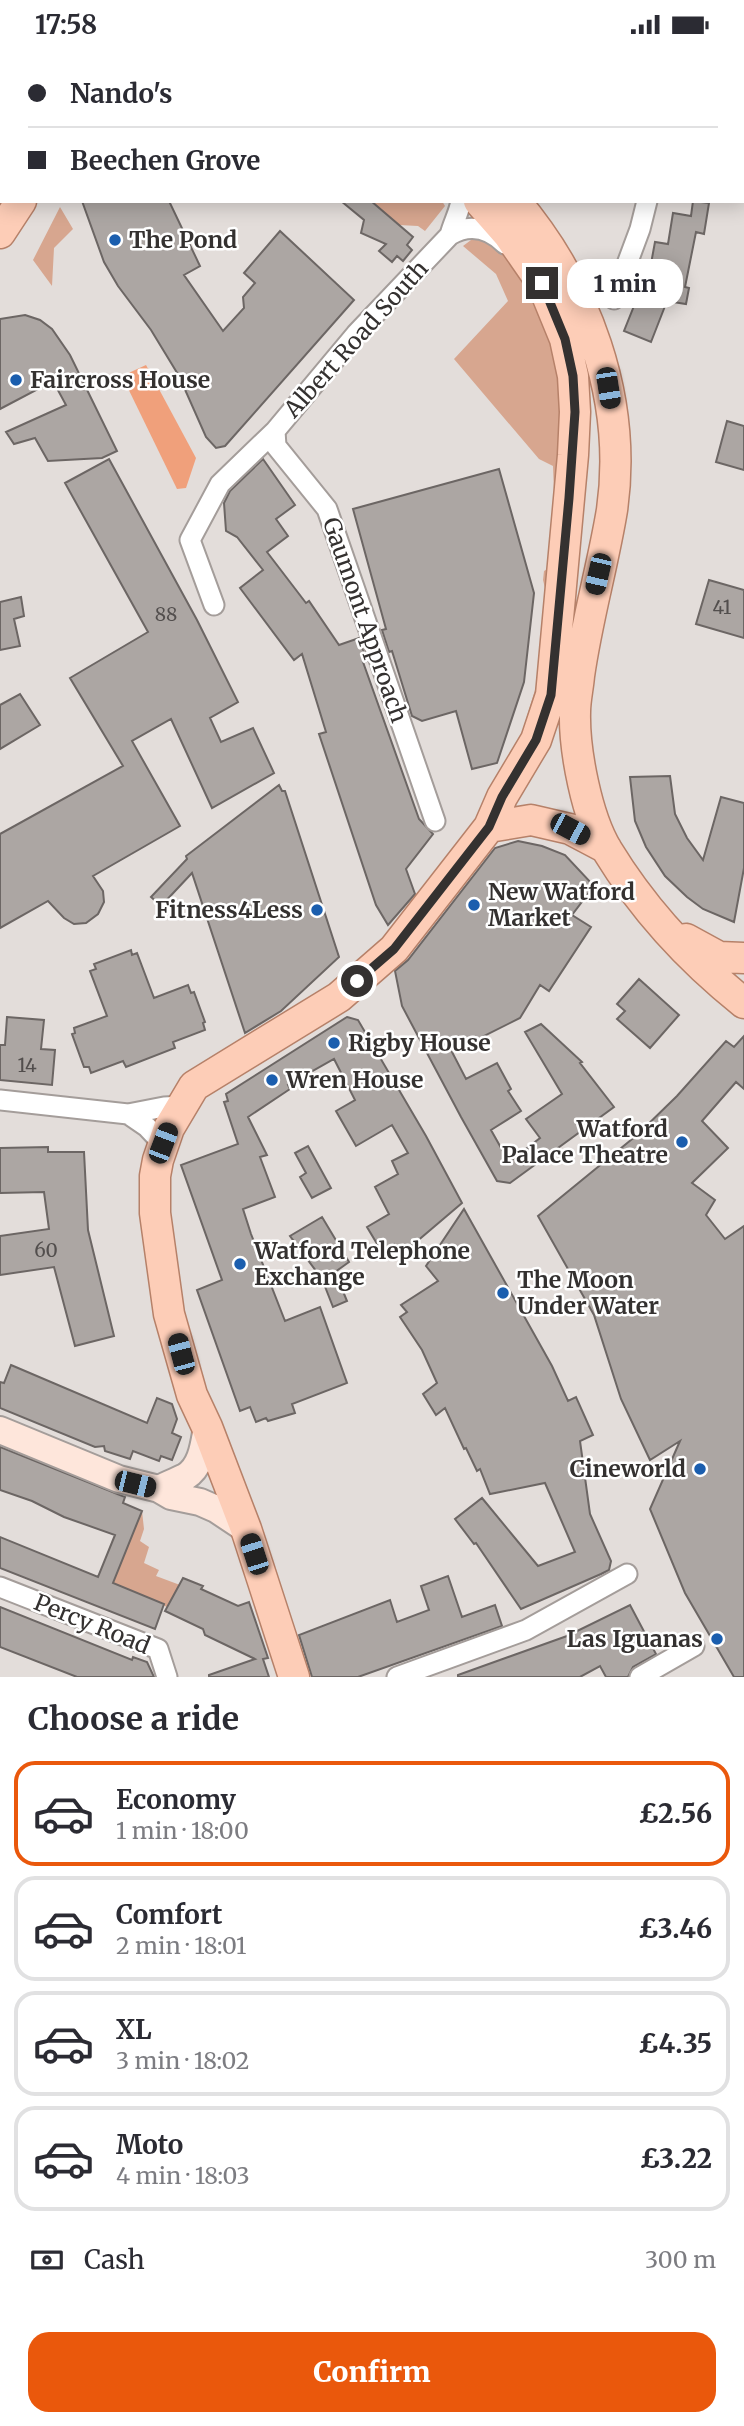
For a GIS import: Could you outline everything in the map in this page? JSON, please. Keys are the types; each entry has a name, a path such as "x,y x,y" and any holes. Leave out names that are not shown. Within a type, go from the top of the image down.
{"main road":[{"path":"0,233 20,203"},
{"path":"294,1677 246,1529 192,1395 169,1314 154,1191 163,1143 194,1086 339,997 394,949 489,827 502,797 536,740 551,695 575,412 573,376 565,339 542,283 508,234 481,203"},
{"path":"517,203 535,226 569,281 585,315 598,349 612,414 612,508 587,619 575,711 578,759 593,816 606,848 659,923 706,971 740,993"},
{"path":"489,827 531,820 570,829 606,848"},
{"path":"659,923 719,957 744,958"}],"street":[{"name":"Albert Road South","path":"214,605 190,540 220,484 268,437 356,334 450,235 461,203"},
{"path":"614,299 640,229 646,203"},
{"path":"450,235 468,227 489,232 501,240 542,283"},
{"name":"Gaumont Approach","path":"268,437 327,509 435,821"},
{"path":"0,1100 128,1114 183,1106"},
{"path":"128,1114 147,1127 163,1143"},
{"path":"159,1489 188,1475 195,1467 204,1447 207,1427"},
{"path":"0,1430 119,1479 159,1489 171,1496 200,1502 246,1529"},
{"path":"397,1677 526,1630 627,1574"},
{"name":"Percy Road","path":"0,1587 158,1649 167,1677"},
{"path":"640,1677 694,1646"}],"shaded area":[{"path":"373,203 443,203 445,206 425,231 418,226 399,225"},
{"path":"60,207 73,229 54,248 52,286 33,260"},
{"path":"475,237 492,240 518,268 549,327 566,403 540,702 516,752 538,680 547,596 543,580 544,571 549,568 553,466 539,459 454,359 508,301 496,274 463,246"},
{"path":"146,365 196,458 186,488 177,489 122,376"},
{"path":"142,1511 144,1529 140,1541 149,1547 144,1563 159,1570 156,1576 180,1585 167,1607 109,1581 116,1575"}],"building":[{"path":"83,203 170,203 200,266 184,275 223,331 244,308 243,297 255,283 244,273 280,231 354,300 225,446 216,448 206,437 179,376 104,262"},
{"path":"343,203 373,203 413,237 407,245 412,250 403,261 397,256 392,262 379,251 386,244 361,233 364,220"},
{"path":"693,203 709,203 704,234 696,232 685,287 689,288 686,304 667,301 651,342 624,331 638,296 641,297 645,279 648,280 655,242 668,244 673,213 691,216"},
{"name":"Faircross House","path":"25,315 40,320 52,329 70,355 117,451 102,458 48,461 35,438 14,444 6,432 66,405 53,381 0,409 0,319"},
{"path":"727,421 744,426 744,470 716,462"},
{"path":"109,459 197,620 238,702 210,718 221,742 253,728 274,773 212,808 171,719 132,741 180,826 93,876 103,891 104,902 98,914 86,923 74,924 64,918 48,901 0,928 0,834 123,766 70,678 148,632 65,483"},
{"path":"263,459 295,505 276,519 288,536 267,552 306,603 309,601 339,645 359,638 367,661 363,662 419,819 433,834 406,869 415,894 388,925 376,905 319,734 326,732 302,654 294,660 240,588 263,570 237,537 226,531 224,503 230,491"},
{"path":"499,469 534,593 524,682 497,763 472,769 456,711 422,721 412,716 392,651 389,652 382,630 386,629 353,509"},
{"path":"709,580 744,590 744,638 696,624"},
{"path":"21,597 24,616 14,619 20,646 0,650 0,602"},
{"path":"20,694 40,725 0,749 0,705"},
{"path":"670,776 675,814 687,838 703,860 721,797 744,803 744,868 734,922 703,909 687,897 665,876 646,847 635,821 630,777"},
{"path":"279,785 282,791 285,791 339,957 281,1011 245,1033 192,873 161,906 151,897 187,859 186,856"},
{"path":"518,841 565,855 594,886 572,915 591,927 549,991 540,985 520,1018 452,1052 466,1079 497,1063 511,1089 508,1091 521,1111 491,1130 509,1162 540,1138 526,1119 562,1094 525,1032 541,1024 582,1062 580,1063 614,1107 510,1183 497,1181 461,1117 402,1006 395,971 408,960 495,848"},
{"path":"131,950 132,955 137,953 154,998 188,985 191,993 194,992 205,1022 205,1030 173,1042 175,1048 126,1067 123,1061 91,1073 89,1067 84,1067 72,1034 75,1033 74,1028 107,1016 90,971 96,969 94,964"},
{"path":"639,979 679,1015 650,1048 617,1019 625,1011 617,1004"},
{"path":"7,1017 44,1020 41,1049 55,1050 52,1085 0,1080 0,1045 5,1045"},
{"path":"347,1017 358,1020 462,1203 402,1254 394,1244 382,1252 367,1227 389,1214 375,1187 398,1174 392,1161 408,1153 392,1125 356,1146 336,1111 355,1100 334,1059 288,1085 290,1089 248,1117 267,1155 260,1157 275,1197 243,1209 251,1234 285,1321 320,1307 347,1383 292,1404 295,1413 256,1422 250,1407 240,1411 197,1290 222,1280 181,1165 238,1144 224,1102 228,1101 226,1094"},
{"path":"744,1036 744,1089 736,1082 702,1121 728,1148 692,1183 715,1200 706,1215 725,1239 744,1226 744,1677 734,1677 685,1593 650,1509 680,1441 650,1460 621,1399 594,1315 538,1216 637,1135 677,1096 726,1041 734,1047"},
{"path":"308,1146 331,1188 312,1198 300,1177 306,1173 295,1153"},
{"path":"48,1147 48,1152 84,1152 88,1230 114,1336 75,1346 54,1267 0,1275 0,1236 49,1229 44,1192 0,1193 0,1148"},
{"path":"464,1209 552,1366 568,1401 576,1397 593,1435 580,1441 590,1514 611,1561 609,1570 521,1609 476,1543 474,1544 455,1519 482,1498 538,1566 575,1552 545,1483 490,1494 480,1469 477,1471 466,1448 464,1449 445,1408 436,1415 423,1394 437,1383 422,1350 400,1317 407,1312 401,1305 438,1281 426,1266"},
{"path":"322,1217 349,1262 335,1272 347,1301 333,1307 322,1279 290,1236"},
{"path":"11,1365 147,1423 157,1398 172,1404 177,1419 172,1433 181,1437 172,1460 161,1456 159,1461 133,1451 130,1459 105,1451 104,1446 95,1447 0,1408 0,1382 4,1383"},
{"path":"0,1447 125,1497 123,1503 142,1511 113,1583 164,1604 155,1629 0,1568 0,1537 98,1577 115,1535 0,1490"},
{"path":"448,1576 462,1617 495,1605 502,1626 358,1677 312,1677 299,1635 390,1600 397,1622 429,1610 421,1586"},
{"path":"183,1578 238,1606 249,1602 268,1658 263,1659 269,1677 209,1677 255,1659 205,1635 203,1629 165,1611"},
{"path":"630,1605 656,1654 633,1667 628,1677 606,1677 600,1666 580,1677 458,1677 567,1636"},
{"path":"0,1607 132,1660 133,1657 147,1662 154,1677 77,1677 0,1647"}],"place":[{"name":"The Pond","path":"115,240"},
{"name":"Faircross House","path":"16,380"},
{"name":"New Watford Market","path":"474,905"},
{"name":"Fitness4Less","path":"317,910"},
{"name":"Rigby House","path":"334,1043"},
{"name":"Wren House","path":"272,1080"},
{"name":"Watford Palace Theatre","path":"682,1142"},
{"name":"Watford Telephone Exchange","path":"240,1264"},
{"name":"The Moon Under Water","path":"503,1293"},
{"name":"Cineworld","path":"700,1469"},
{"name":"Las Iguanas","path":"717,1639"}],"route":[{"path":"357,981 394,949 489,827 502,797 536,740 551,695 575,412 573,376 565,339 542,283"}]}
